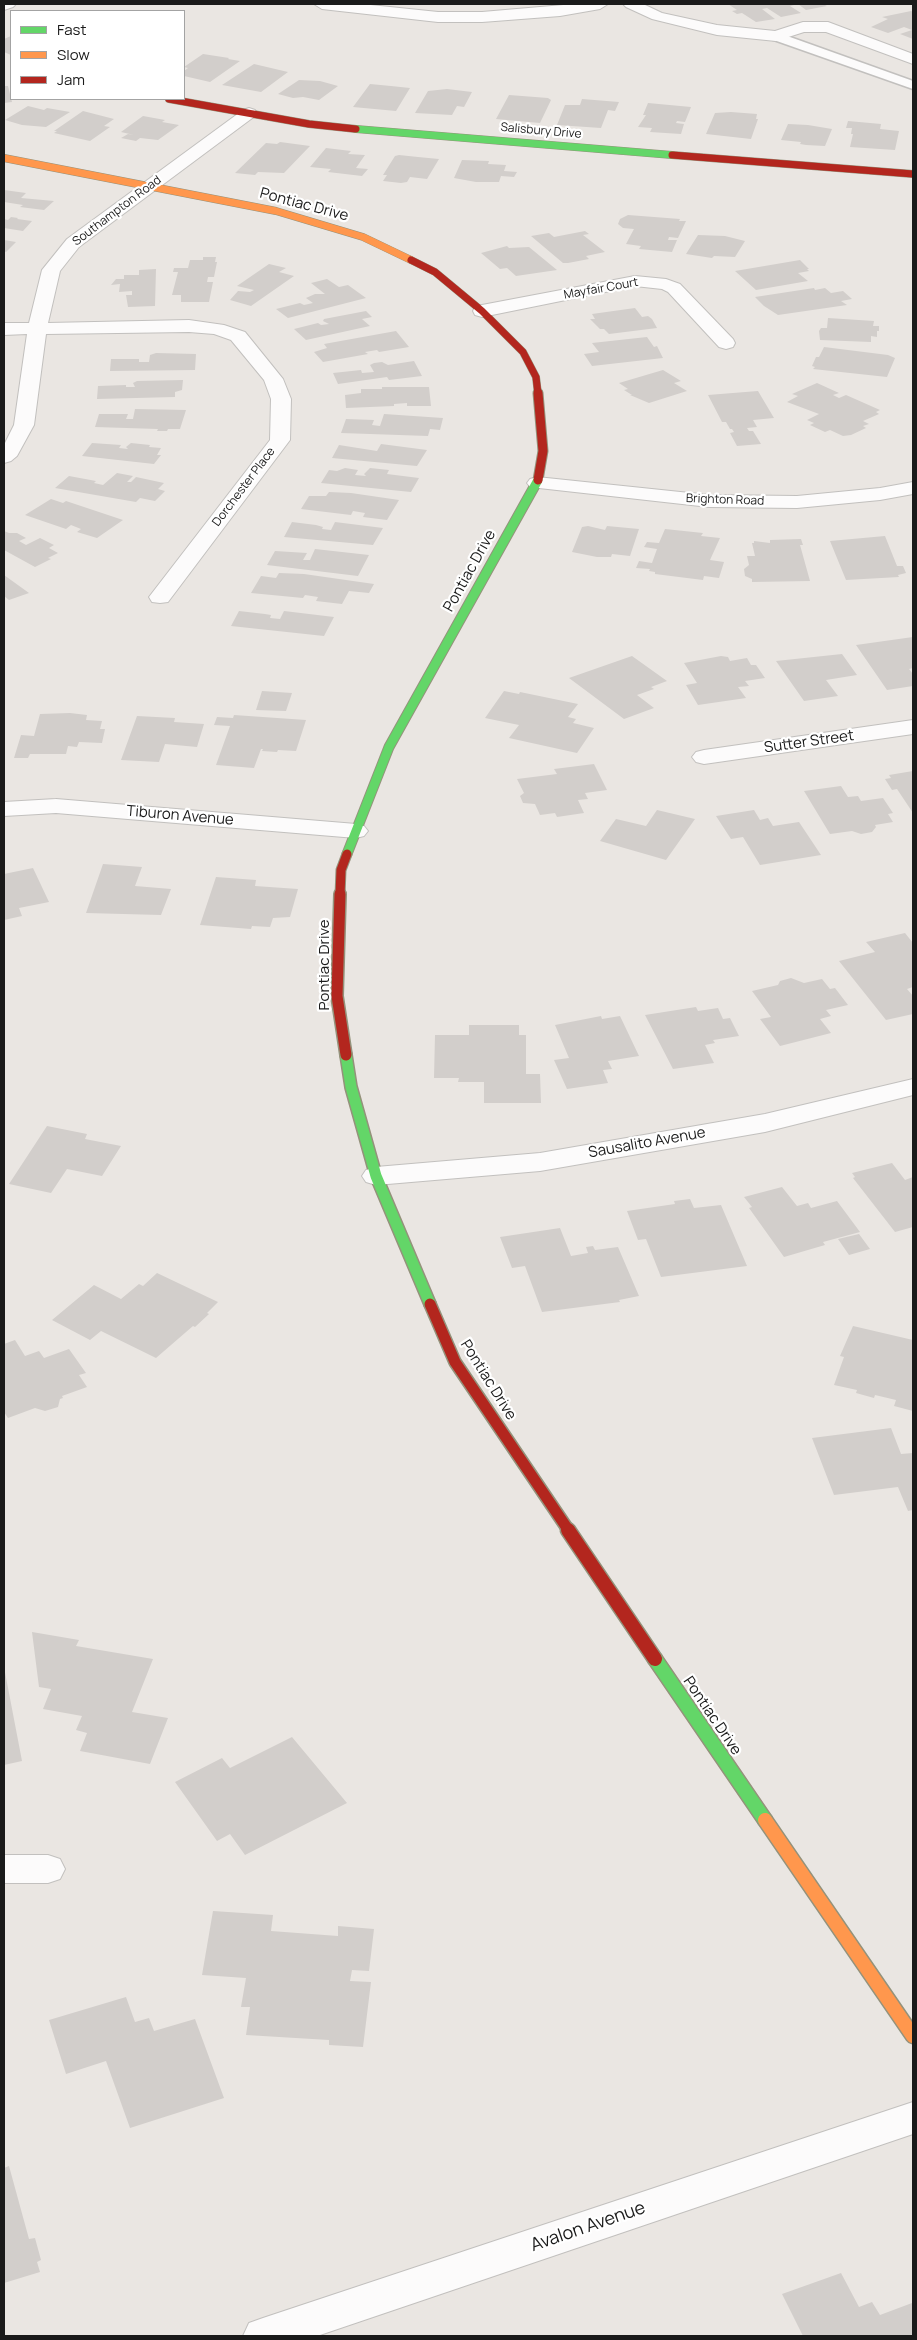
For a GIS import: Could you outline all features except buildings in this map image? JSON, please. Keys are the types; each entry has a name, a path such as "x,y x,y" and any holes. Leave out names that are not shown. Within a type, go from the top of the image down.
{"main road":[{"name":"Salisbury Drive","path":"175,100 309,124 382,132 913,174"},
{"name":"Pontiac Drive","path":"4,158 276,211 363,237 436,272 482,311 523,352 536,377 543,451 537,483 389,747 341,870 337,996 351,1087 376,1176 455,1362 654,1658 913,2036"}],"street":[{"path":"4,5 8,4"},
{"path":"322,4 438,17 482,10 560,11 600,4"},
{"path":"631,4 657,16 717,30 776,36 803,27 828,27 913,59"},
{"name":"Southampton Road","path":"4,457 10,452 24,425 36,328 51,270 74,243 249,113"},
{"name":"Mayfair Court","path":"482,311 635,281 666,284 674,288 726,343"},
{"name":"Dorchester Place","path":"4,329 189,326 217,329 238,336 273,379 281,399 280,440 160,597"},
{"name":"Brighton Road","path":"537,483 710,501 797,502 880,494 913,488"},
{"name":"Sutter Street","path":"704,757 913,727"},
{"name":"Tiburon Avenue","path":"4,809 56,806 356,831"},
{"name":"Sausalito Avenue","path":"376,1176 540,1162 764,1124 913,1087"},
{"path":"4,1869 48,1869"},
{"name":"Avalon Avenue","path":"263,2336 913,2118"}],"lane":[{"path":"776,36 913,85"}],"traffic: fast":[{"path":"356,129 672,155"},
{"path":"347,854 389,747 538,480"},
{"path":"346,1055 351,1087 376,1176 430,1304"},
{"path":"655,1659 765,1820"}],"traffic: slow":[{"path":"4,158 276,211 363,237 411,260"},
{"path":"765,1820 913,2036"}],"traffic: jam":[{"path":"175,100 309,124 356,129"},
{"path":"672,155 913,174"},
{"path":"411,260 435,272 482,311 523,352 536,377 543,451 538,480"},
{"path":"346,1055 337,996 341,870 347,854"},
{"path":"430,1304 455,1362 655,1659"}]}
